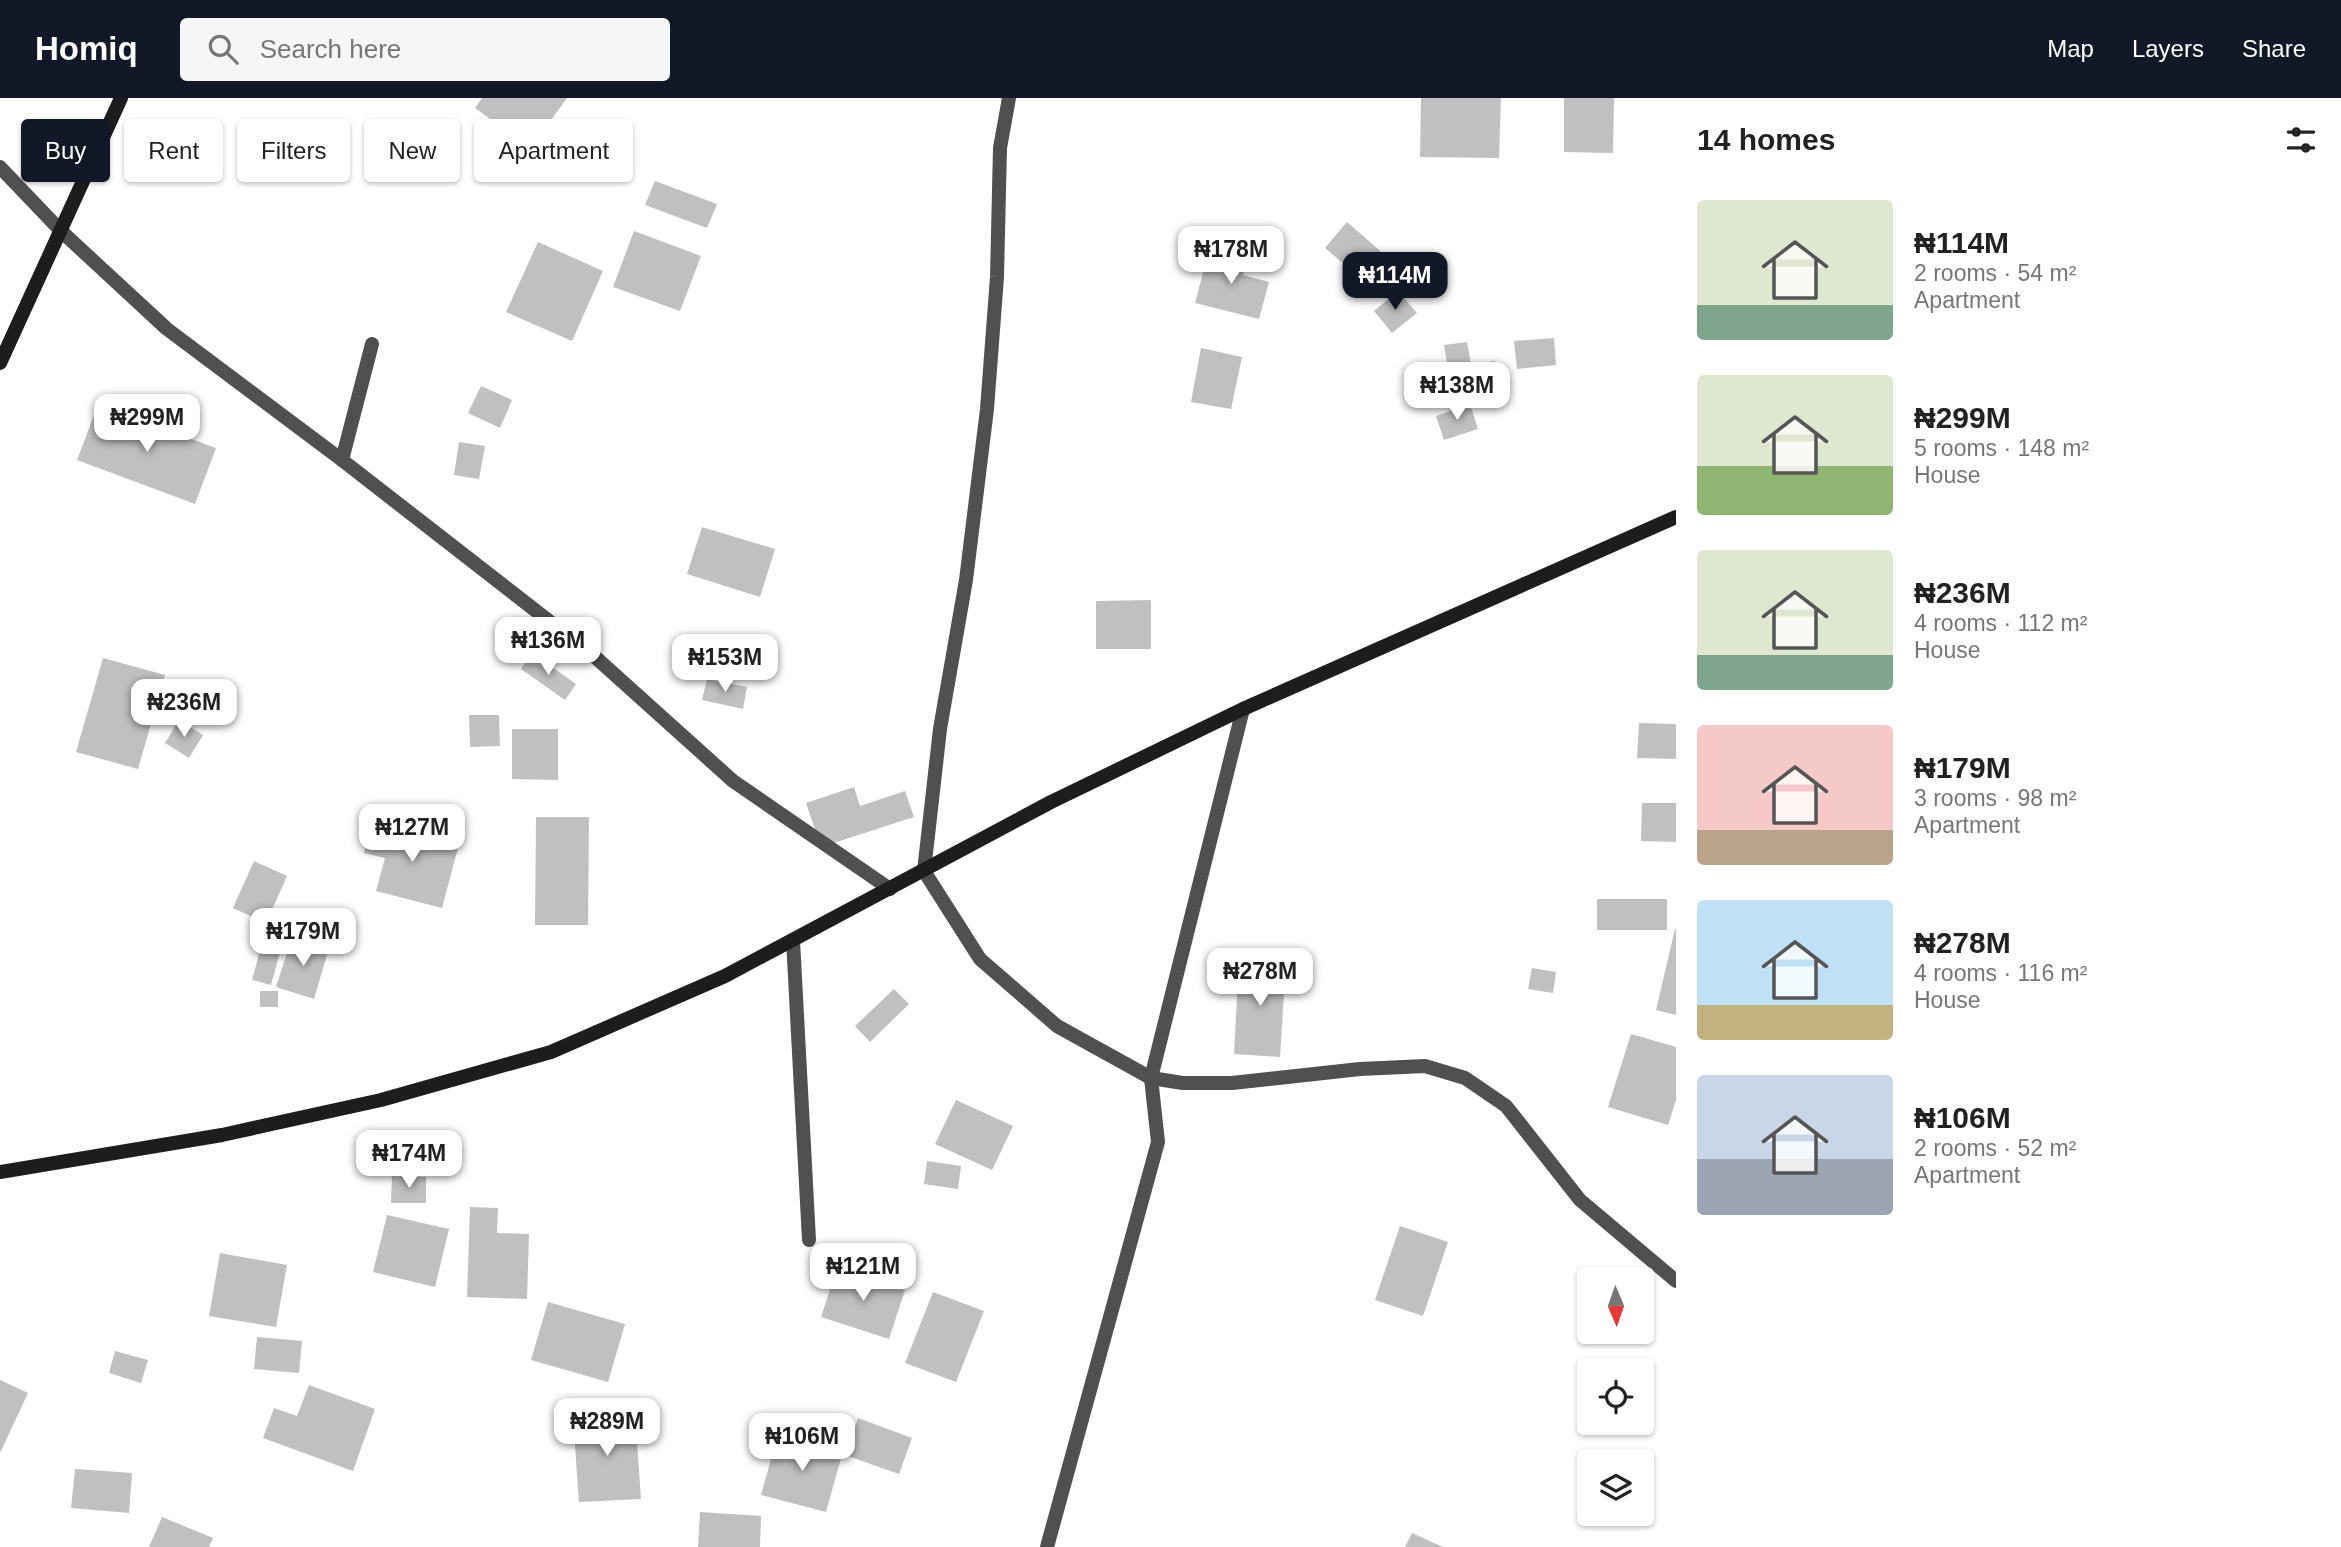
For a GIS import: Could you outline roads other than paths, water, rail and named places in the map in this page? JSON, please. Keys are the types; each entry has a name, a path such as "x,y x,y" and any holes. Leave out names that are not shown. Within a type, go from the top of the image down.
{"street":[{"path":"0,362 121,98"},
{"path":"1009,98 1000,148 997,277 987,409 966,580 940,729 924,871 980,959 1057,1026 1151,1078 1184,1083 1232,1083 1360,1069 1425,1066 1465,1078 1506,1106 1580,1200 1676,1281"},
{"path":"0,167 61,231 167,329 342,460 594,656 733,780 890,889"},
{"path":"342,460 372,344"},
{"path":"0,1172 222,1135 354,1106 551,1052 725,976 1051,802 1243,709 1676,517"},
{"path":"1047,1547 1158,1142 1151,1078 1243,709"},
{"path":"793,940 809,1240"}]}
